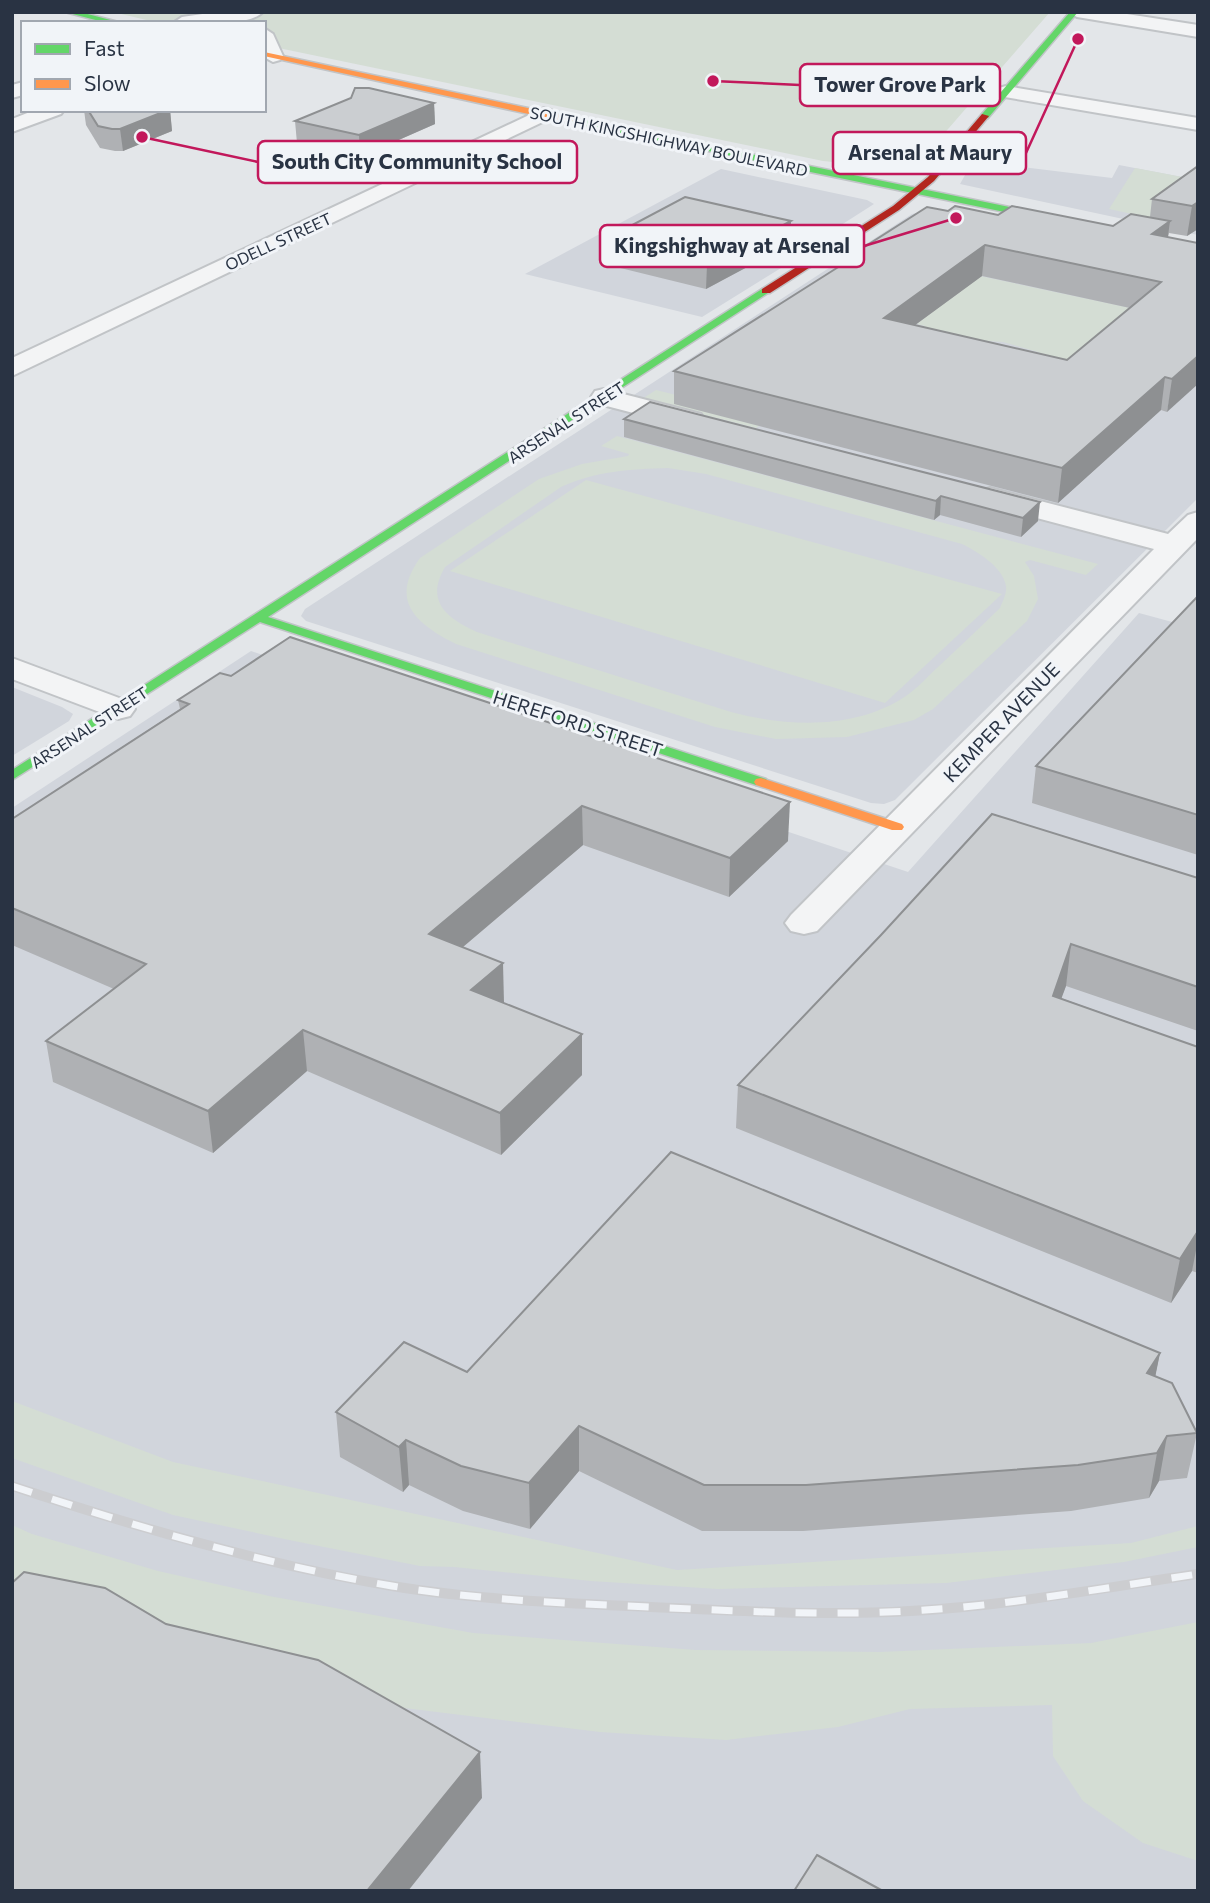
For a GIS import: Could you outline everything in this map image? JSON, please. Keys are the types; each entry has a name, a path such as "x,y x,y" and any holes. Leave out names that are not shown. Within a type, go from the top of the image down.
{"main road":[{"path":"69,12 109,21"},
{"name":"ARSENAL STREET","path":"12,776 849,240 917,192 1075,12"},
{"name":"SOUTH KINGSHIGHWAY BOULEVARD","path":"269,55 796,168 1071,223"},
{"path":"796,168 894,167 927,160 960,145"},
{"name":"HEREFORD STREET","path":"259,618 897,827"}],"street":[{"path":"195,21 254,12"},
{"path":"1075,12 1198,31"},
{"path":"1006,93 1198,124"},
{"path":"12,126 49,112"},
{"name":"ODELL STREET","path":"12,368 544,114"},
{"path":"604,397 722,428"},
{"path":"960,489 1175,545"},
{"name":"KEMPER AVENUE","path":"804,923 1198,521"},
{"path":"12,668 118,709"}],"shaded area":[{"path":"113,12 1050,12 928,152 919,157 863,165 823,161 266,45 266,21 151,21"},
{"path":"973,161 1112,178 1119,165 1198,180 1198,235 960,184"},
{"path":"1135,168 1198,180 1160,220 1109,209"},
{"path":"721,169 867,200 874,204 813,243 794,260 702,317 525,274"},
{"path":"926,211 1198,263 1198,498 895,800 884,804 871,803 306,621 301,616 305,609 912,214"},
{"path":"975,275 1173,317 1083,376 1038,352 1003,342 912,336 925,326 917,324"},
{"path":"656,390 745,412 779,412 756,428 642,399"},
{"path":"617,436 1098,564 1086,575 1030,560 1025,562 1034,576 1038,599 1027,621 933,709 914,720 847,737 776,739 715,727 456,644 419,619 411,610 407,587 420,558 539,479 582,464 629,454 601,446","holes":["668,468 706,474 962,544 995,566 1004,579 1006,589 1000,608 906,696 865,715 843,720 798,722 775,721 731,712 477,632 456,621 438,599 439,579 445,567 561,487 587,477 627,470"]},
{"path":"586,480 1002,594 885,703 450,571"},
{"path":"1139,613 1198,629 1198,1891 12,1891 12,808 251,651 908,872"},
{"path":"12,687 73,714 69,721 12,756"},
{"path":"12,1401 173,1462 677,1570 1131,1543 1198,1526 1198,1547 1124,1562 946,1583 718,1589 420,1566 173,1515 12,1458"},
{"path":"12,1525 32,1534 158,1571 269,1596 473,1633 696,1650 880,1652 1091,1643 1198,1622 1198,1861 1143,1843 1083,1801 1053,1756 1052,1705 910,1709 838,1727 726,1740 600,1732 380,1705 12,1634"}],"building":[{"path":"355,88 369,88 434,103 359,135 295,121 351,98"},
{"path":"89,112 163,112 120,129 98,126"},
{"path":"1198,166 1198,202 1192,206 1152,199"},
{"path":"685,197 791,221 707,265 604,240"},
{"path":"955,206 998,215 1012,206 1113,226 1131,214 1170,221 1152,234 1198,243 1198,356 1172,379 1165,377 1062,468 674,371 851,259 847,258 927,207 948,211","holes":["985,245 1161,282 1067,360 884,318"]},
{"path":"650,402 1040,502 1023,518 941,496 936,501 624,419"},
{"path":"1198,596 1198,815 1036,766"},
{"path":"290,637 790,802 730,858 582,806 429,934 503,963 471,990 582,1034 500,1113 303,1030 208,1111 46,1041 146,964 12,908 12,819 189,704 178,700 220,673 231,676"},
{"path":"992,814 1198,878 1198,987 1071,944 1053,996 1198,1047 1198,1231 1180,1259 738,1085"},
{"path":"671,1152 1160,1353 1147,1373 1172,1383 1197,1433 1167,1436 1157,1453 1078,1465 806,1485 704,1485 579,1426 529,1483 461,1466 406,1440 399,1447 336,1412 404,1342 467,1372"},
{"path":"24,1572 105,1588 166,1624 318,1660 480,1752 367,1891 12,1891 12,1583"},
{"path":"817,1855 883,1891 794,1891"}],"railway":[{"path":"12,1486 153,1530 296,1567 424,1591 521,1600 748,1611 877,1612 946,1609 1019,1601 1198,1574"}],"traffic: fast":[{"path":"69,12 109,21"},
{"path":"985,116 1074,12"},
{"path":"570,120 1058,220"},
{"path":"861,169 915,163 960,145"},
{"path":"12,776 766,291"},
{"path":"259,618 761,782"}],"traffic: slow":[{"path":"266,54 570,120"},
{"path":"761,782 897,827"}],"traffic: jam":[{"path":"766,291 896,208 931,179 985,116"}],"place":[{"name":"Arsenal at Maury","path":"1078,39"},
{"name":"Tower Grove Park","path":"713,81"},
{"name":"South City Community School","path":"142,137"},
{"name":"Kingshighway at Arsenal","path":"956,218"}]}
